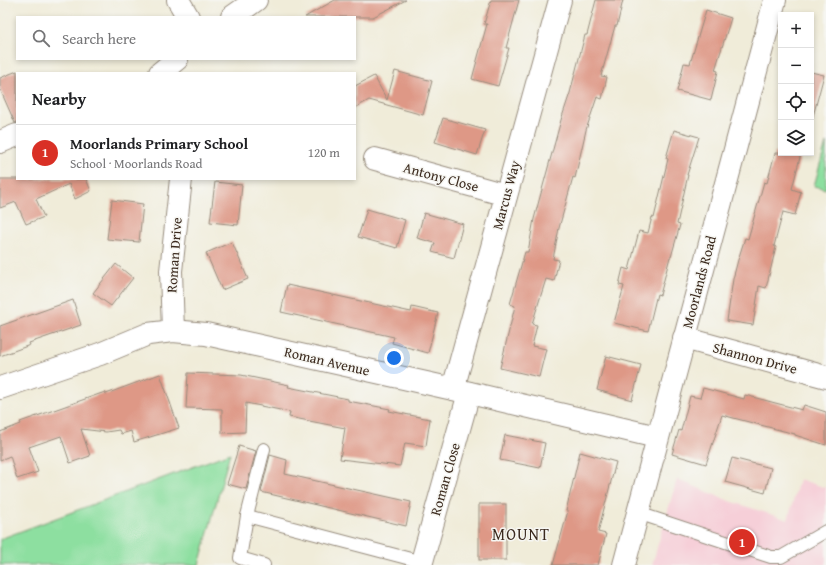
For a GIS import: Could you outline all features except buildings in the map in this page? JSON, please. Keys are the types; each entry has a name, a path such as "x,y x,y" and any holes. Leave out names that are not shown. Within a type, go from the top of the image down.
{"street":[{"path":"178,0 187,16"},
{"path":"233,16 256,0"},
{"name":"Marcus Way","path":"461,391 506,195 560,0"},
{"name":"Moorlands Road","path":"624,565 775,0"},
{"path":"161,72 176,60"},
{"path":"0,142 16,135"},
{"name":"Antony Close","path":"375,159 506,195"},
{"name":"Roman Drive","path":"173,332 170,271 181,180"},
{"name":"Roman Avenue","path":"0,388 100,354 148,334 173,332 206,334 461,391 657,438"},
{"name":"Shannon Drive","path":"684,338 826,377"},
{"name":"Roman Close","path":"421,564 461,391"}],"lane":[{"path":"264,449 247,516 240,558 264,565"},
{"path":"638,513 771,557 781,557 826,530"},
{"path":"247,516 421,564"}],"shaded area":[{"path":"677,479 727,500 788,520 799,479 826,488 826,565 652,565"}],"green space":[{"path":"826,143 826,189 814,186"},
{"path":"230,453 199,565 0,565 0,539"}],"place":[{"name":"Moorlands Primary School","path":"742,542"}],"district":[{"name":"MOUNT","path":"521,534"}]}
